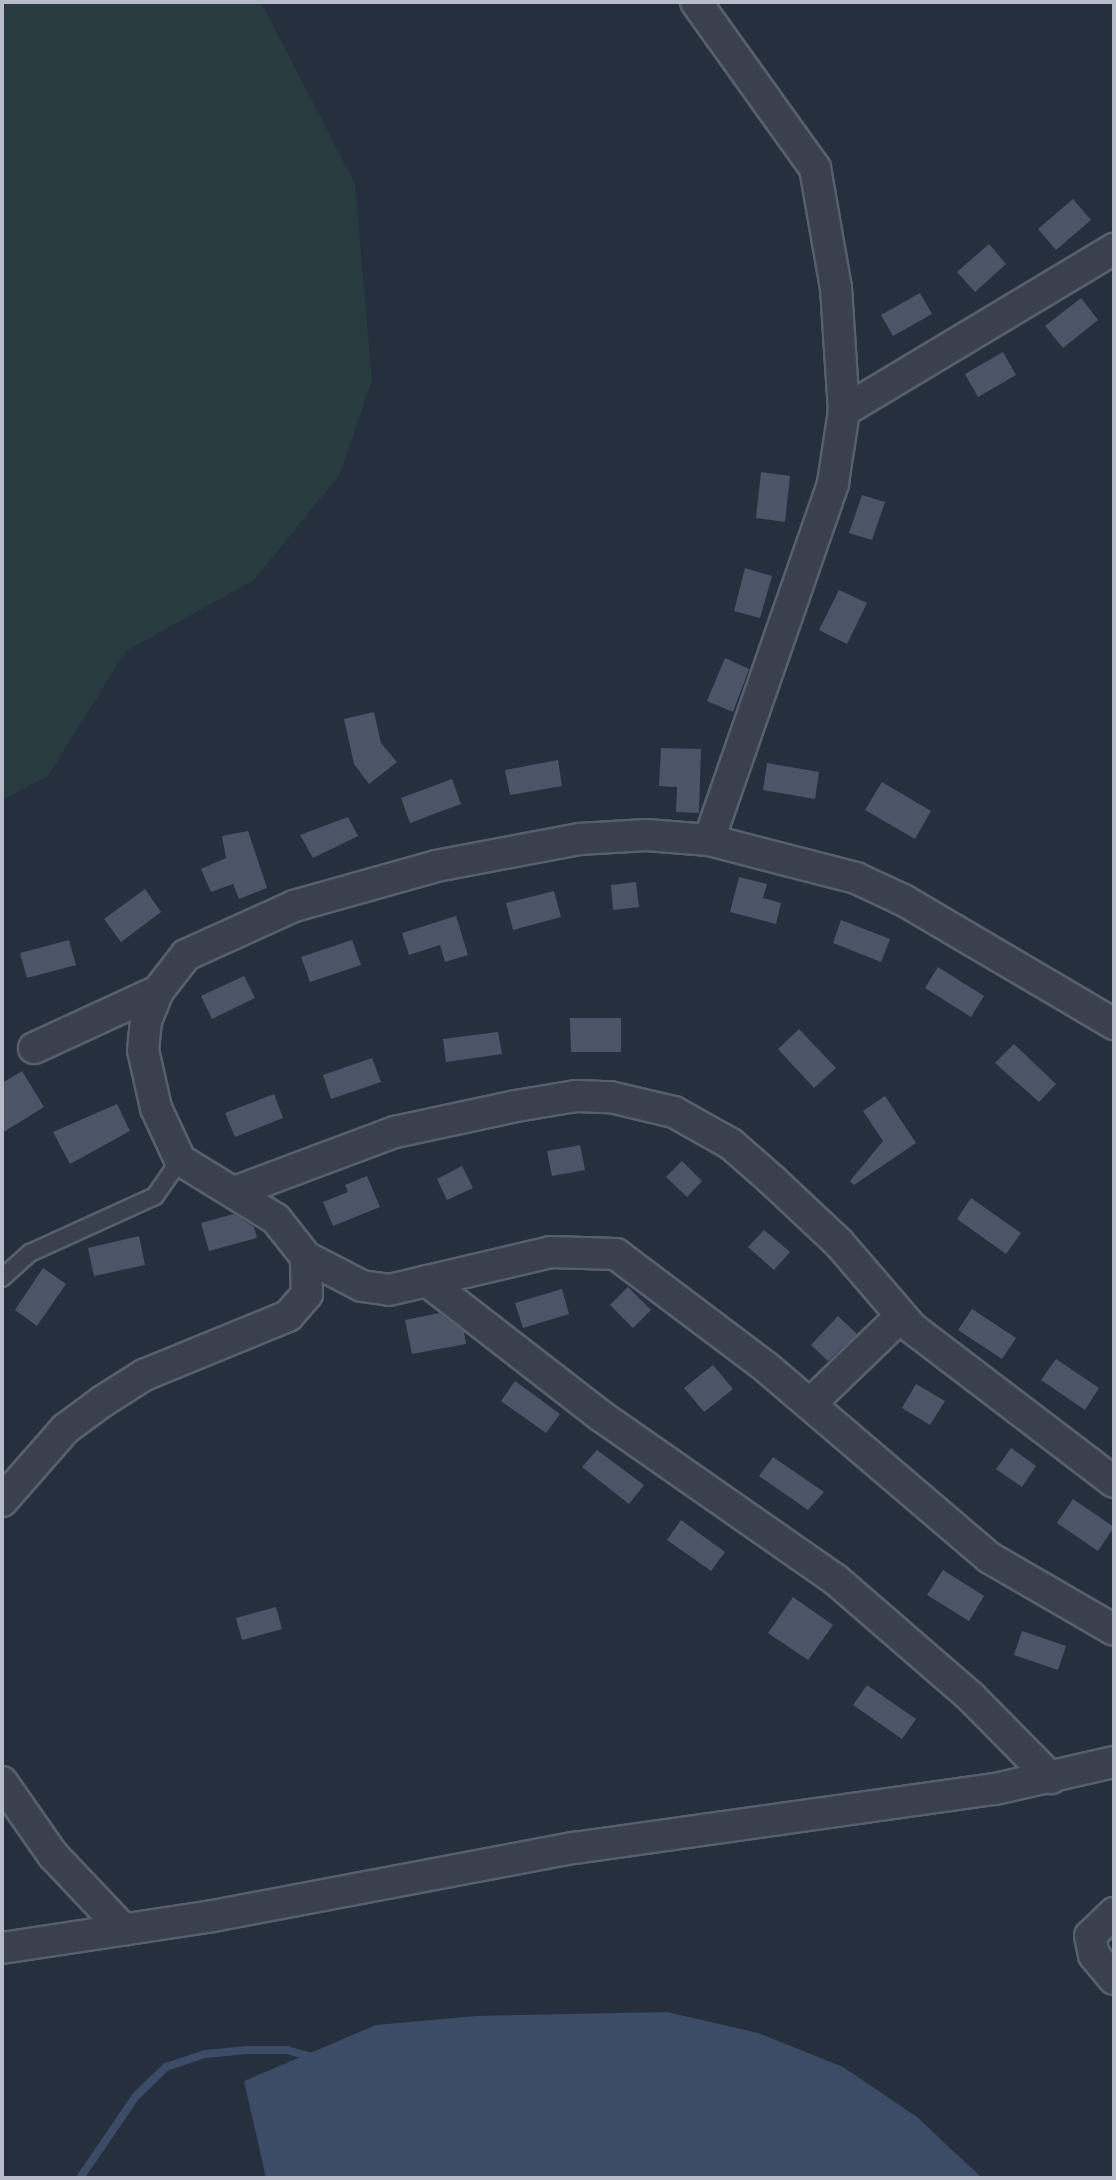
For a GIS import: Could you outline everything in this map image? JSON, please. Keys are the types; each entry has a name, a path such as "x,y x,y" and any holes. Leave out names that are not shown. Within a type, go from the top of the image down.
{"street":[{"path":"696,2 815,168 836,288 844,411 833,483 709,840"},
{"path":"844,411 1114,249"},
{"path":"1114,1024 905,901 856,878 812,862 709,840 647,835 579,839 346,889 186,955 158,991 146,1021 144,1063 156,1108 180,1160 196,1175 252,1192 306,1257 345,1279 376,1290 551,1252 601,1250 616,1254 649,1274 810,1404 990,1558 1114,1630"},
{"path":"34,1048 158,991"},
{"path":"252,1192 429,1123 576,1096 643,1103 701,1123 731,1144 839,1243 899,1318 1114,1482"},
{"path":"306,1257 307,1294"},
{"path":"2,1501 65,1429 103,1401 144,1375 288,1316 307,1294 345,1279"},
{"path":"427,1281 601,1416 836,1580 971,1697 1051,1778"},
{"path":"810,1404 899,1318"},
{"path":"2,1948 124,1930 589,1846 1051,1778 1114,1762"},
{"path":"2,1782 53,1855 124,1930"},
{"path":"1114,1913 1090,1936 1094,1955 1114,1979"}],"lane":[{"path":"2,1278 30,1253 155,1196 180,1160"}],"green space":[{"path":"2,2 261,2 355,184 372,380 340,474 254,580 126,651 48,776 2,800"}],"water":[{"path":"667,2012 758,2033 843,2067 917,2117 982,2178 266,2178 244,2081 376,2025 476,2016"}],"building":[{"path":"1073,199 1091,220 1056,250 1038,229"},
{"path":"989,244 1006,264 975,292 957,272"},
{"path":"920,293 932,314 893,336 881,315"},
{"path":"1081,298 1098,320 1063,348 1045,326"},
{"path":"1003,352 1016,375 978,397 965,374"},
{"path":"761,472 790,476 785,522 756,518"},
{"path":"862,495 885,502 872,540 849,533"},
{"path":"745,568 772,576 760,618 734,611"},
{"path":"839,590 867,603 847,644 819,630"},
{"path":"725,658 749,669 733,712 707,701"},
{"path":"374,712 381,743 397,762 369,784 354,764 344,719"},
{"path":"661,748 701,749 699,813 676,812 677,787 659,786"},
{"path":"558,760 562,786 510,795 505,770"},
{"path":"767,763 819,772 815,799 763,790"},
{"path":"452,779 461,804 410,823 401,798"},
{"path":"882,782 931,811 915,839 865,810"},
{"path":"348,817 358,836 313,858 300,835"},
{"path":"248,831 267,888 239,899 233,884 211,892 201,869 226,858 222,836"},
{"path":"739,877 767,884 763,898 781,903 776,924 730,912"},
{"path":"636,882 639,907 613,910 611,885"},
{"path":"145,889 161,912 121,942 104,919"},
{"path":"554,891 561,917 513,930 506,903"},
{"path":"456,916 468,955 445,962 440,945 409,955 402,933"},
{"path":"841,920 890,939 881,962 833,943"},
{"path":"69,940 76,965 27,978 20,953"},
{"path":"352,940 361,965 310,982 301,957"},
{"path":"938,967 984,996 971,1017 925,988"},
{"path":"244,976 255,998 212,1019 201,996"},
{"path":"570,1018 621,1018 621,1052 571,1052"},
{"path":"799,1029 836,1068 814,1088 778,1049"},
{"path":"498,1032 502,1054 446,1062 443,1039"},
{"path":"1014,1044 1056,1084 1039,1102 995,1063"},
{"path":"372,1058 381,1082 331,1099 323,1075"},
{"path":"22,1071 44,1107 2,1133 2,1083"},
{"path":"274,1094 283,1118 235,1137 225,1113"},
{"path":"885,1096 916,1143 854,1185 850,1181 883,1141 863,1111"},
{"path":"117,1104 130,1131 70,1164 53,1132"},
{"path":"580,1145 585,1170 552,1176 547,1151"},
{"path":"682,1161 702,1181 687,1197 666,1177"},
{"path":"462,1166 473,1188 447,1200 437,1179"},
{"path":"367,1176 380,1207 333,1226 323,1202 348,1192 345,1185"},
{"path":"971,1198 1021,1233 1006,1254 957,1219"},
{"path":"234,1214 254,1227 257,1238 209,1251 201,1223"},
{"path":"764,1230 790,1252 774,1270 748,1247"},
{"path":"139,1236 145,1265 94,1276 88,1248"},
{"path":"43,1268 66,1284 37,1326 15,1310"},
{"path":"628,1287 651,1310 633,1328 610,1305"},
{"path":"562,1289 569,1314 523,1328 515,1303"},
{"path":"972,1309 1016,1338 1002,1359 958,1330"},
{"path":"439,1313 464,1332 466,1344 412,1354 405,1320"},
{"path":"838,1316 857,1334 828,1361 811,1345"},
{"path":"1056,1359 1099,1388 1085,1410 1041,1380"},
{"path":"713,1365 733,1389 704,1412 684,1388"},
{"path":"515,1381 560,1414 546,1433 501,1401"},
{"path":"916,1384 945,1401 930,1425 902,1408"},
{"path":"1011,1448 1036,1466 1022,1487 996,1469"},
{"path":"597,1450 644,1485 629,1504 582,1467"},
{"path":"773,1457 824,1492 808,1510 759,1476"},
{"path":"1073,1499 1114,1527 1098,1551 1057,1523"},
{"path":"681,1520 725,1552 711,1571 667,1540"},
{"path":"943,1570 984,1596 969,1621 927,1595"},
{"path":"793,1597 833,1625 808,1660 768,1633"},
{"path":"276,1607 282,1629 242,1640 236,1618"},
{"path":"1022,1631 1066,1646 1058,1670 1014,1655"},
{"path":"867,1685 916,1719 902,1739 853,1705"}],"waterway":[{"path":"80,2178 136,2096 166,2067 205,2054 247,2050 287,2050 312,2057"}]}
